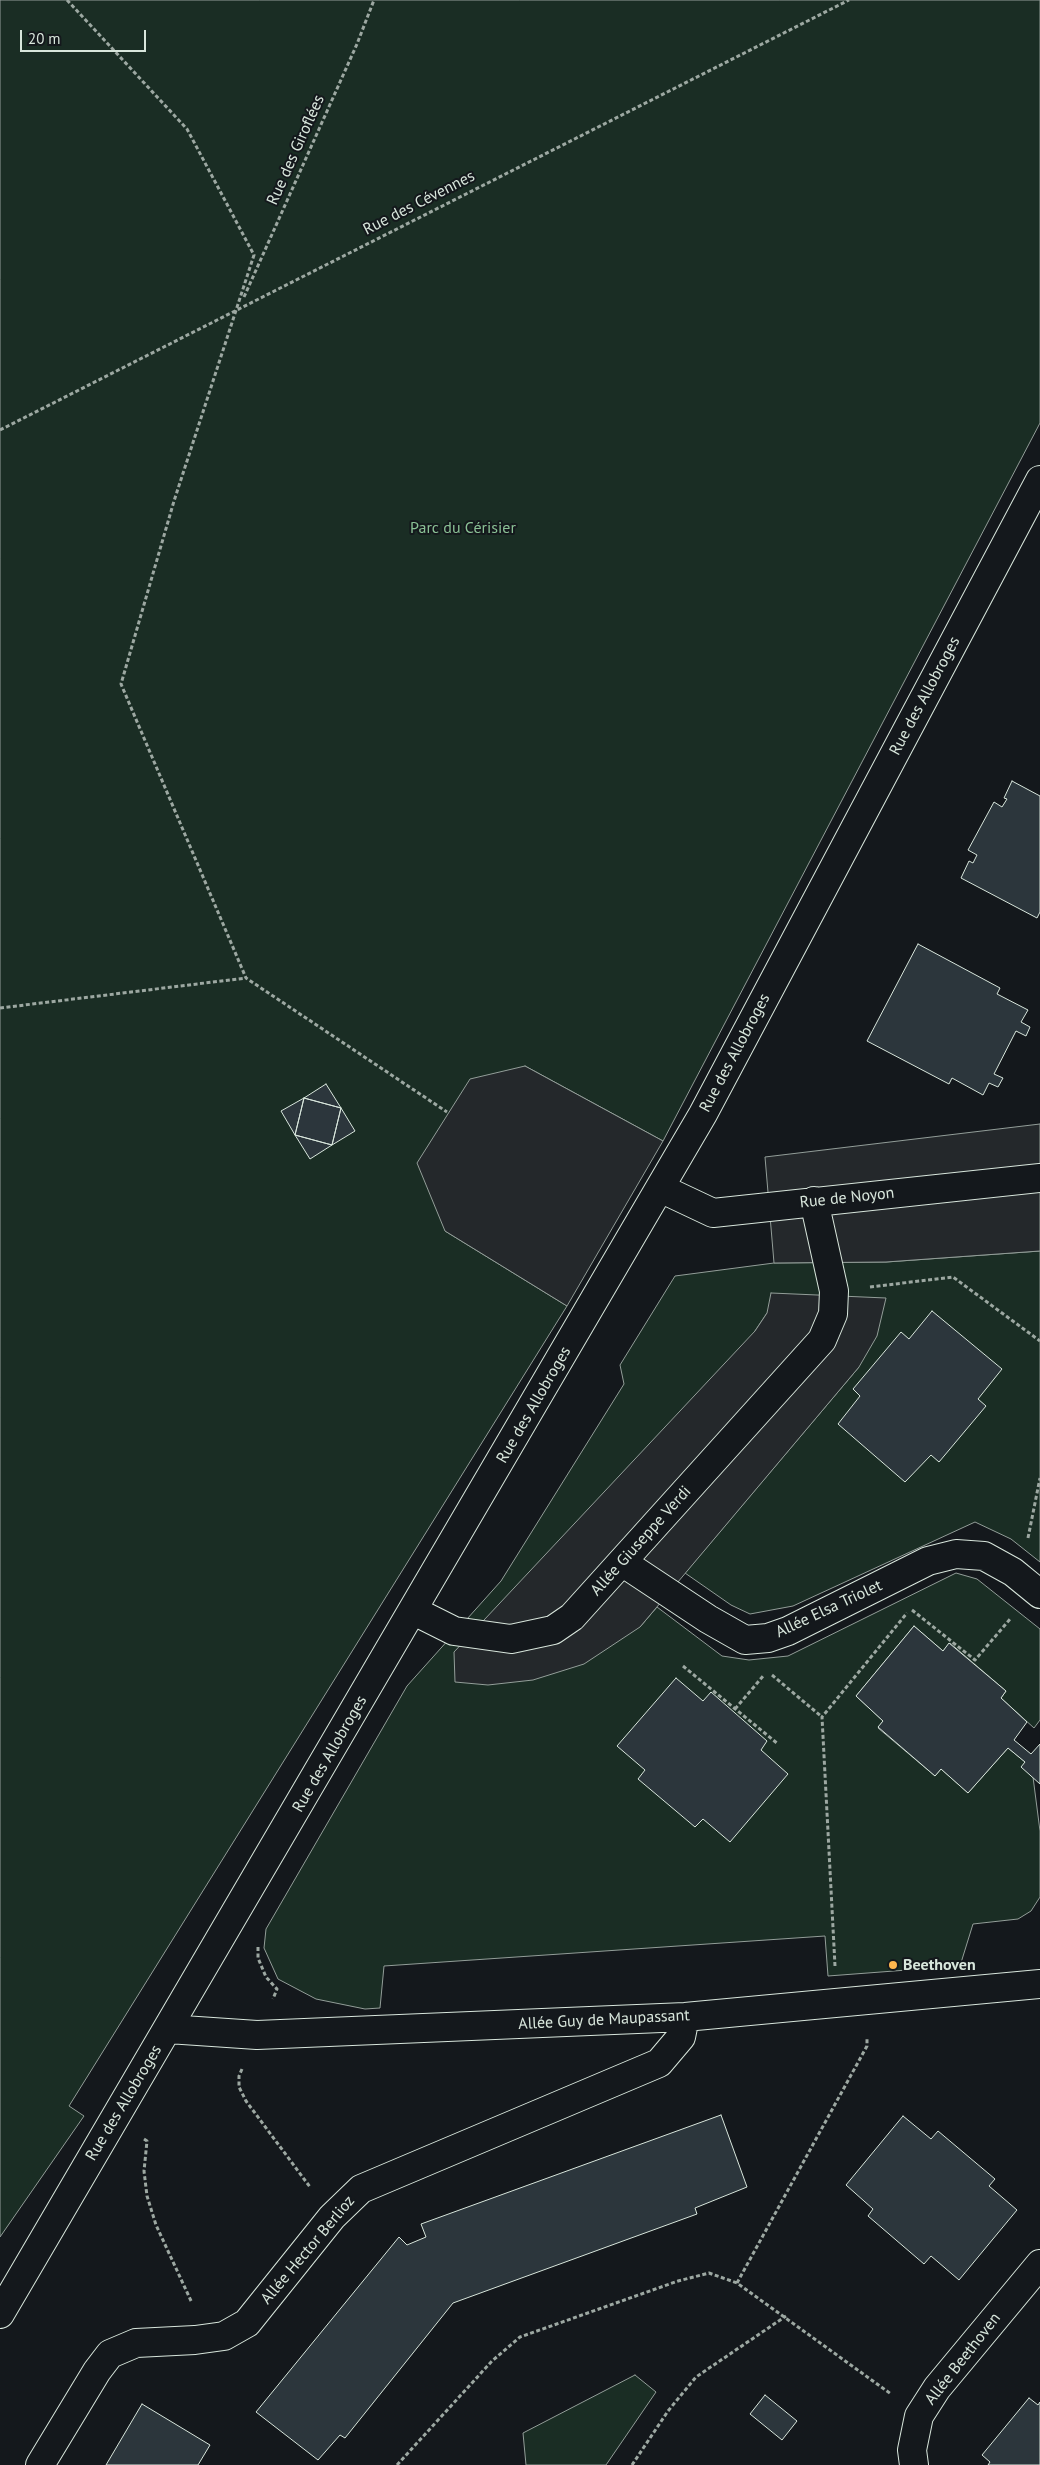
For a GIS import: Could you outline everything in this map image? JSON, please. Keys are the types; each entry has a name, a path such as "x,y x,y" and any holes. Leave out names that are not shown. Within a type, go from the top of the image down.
{"street":[{"name":"Rue des Allobroges","path":"0,2314 704,1114 1040,480"},
{"name":"Rue de Noyon","path":"660,1188 713,1213 1040,1178"},
{"name":"Allée Giuseppe Verdi","path":"414,1611 454,1631 511,1639 553,1630 572,1617 822,1340 833,1314 834,1291 814,1202"},
{"name":"Allée Elsa Triolet","path":"622,1562 738,1637 756,1640 788,1631 928,1561 956,1554 984,1556 1014,1572 1037,1592"},
{"name":"Allée Guy de Maupassant","path":"168,2029 257,2035 685,2017 1040,1984"},
{"name":"Allée Hector Berlioz","path":"40,2465 96,2371 110,2354 136,2344 224,2336 247,2323 332,2217 361,2189 659,2063 681,2037 685,2017"},
{"name":"Allée Beethoven","path":"914,2465 912,2450 919,2416 937,2388 1035,2280"}],"path":[{"path":"67,0 188,129 254,255 174,501 121,684 246,978 448,1112"},
{"name":"Rue des Giroflées","path":"238,308 353,53 374,0"},
{"name":"Rue des Cévennes","path":"0,430 850,0"},
{"path":"0,1008 246,978"},
{"path":"834,1291 954,1277 1040,1341"},
{"path":"1014,1572 1024,1557 1040,1478"},
{"path":"838,2002 822,1717 911,1609 975,1660 1037,1592"},
{"path":"682,1666 778,1744"},
{"path":"735,1709 768,1671 822,1717"},
{"path":"738,2283 867,2046 867,2000"},
{"path":"114,2118 147,2141 144,2170 156,2225 207,2338"},
{"path":"397,2465 492,2361 520,2337 678,2281 709,2273 738,2283 786,2316 919,2416"},
{"path":"632,2465 668,2411 696,2377 786,2316"}],"green space":[{"name":"Parc du Cérisier","path":"0,0 1040,0 1040,423 663,1141 525,1066 445,1231 567,1306 69,2106 84,2116 0,2237"},
{"path":"1040,1251 1040,1562 1011,1539 975,1522 793,1606 750,1614 731,1605 685,1573 859,1367 767,1313 755,1331 640,1627 657,1607 722,1656 749,1660 788,1656 956,1573 977,1579 1040,1629 1040,1720 1034,1728 1001,1698 1006,1691 950,1643 943,1651 914,1626 856,1696 883,1721 878,1728 935,1776 941,1769 968,1793 1008,1748 1025,1762 1033,1777 1040,1831 1040,1897 1031,1911 1018,1919 973,1924 960,1966 828,1976 825,1936 384,1966 380,2008 365,2009 316,1999 278,1979 264,1948 266,1929 407,1686 501,1581 624,1384 620,1365 675,1276 774,1263 886,1262"},
{"path":"635,2375 656,2392 606,2465 526,2465 523,2433"}],"shaded area":[{"path":"525,1066 663,1141 567,1306 445,1231 417,1163 470,1079"},
{"path":"1040,1124 1040,1251 886,1262 774,1263 765,1157"},
{"path":"771,1293 886,1298 877,1336 859,1367 640,1627 584,1664 533,1680 488,1685 455,1682 454,1652 755,1331 767,1313"}],"building":[{"path":"1012,781 1040,796 1040,912 1037,918 961,878 969,861 973,863 977,855 968,850 994,802 1002,807 1007,799 1004,798"},
{"path":"918,944 1000,988 997,994 1028,1010 1021,1022 1030,1027 1026,1036 1016,1031 994,1074 1003,1078 998,1087 989,1083 983,1095 952,1078 949,1084 867,1041"},
{"path":"326,1084 341,1108 304,1098"},
{"path":"304,1098 341,1108 332,1145 295,1135"},
{"path":"304,1098 295,1135 281,1111"},
{"path":"341,1108 355,1131 332,1145"},
{"path":"295,1135 332,1145 310,1159"},
{"path":"932,1311 1002,1369 978,1399 986,1406 939,1462 931,1455 905,1482 838,1424 860,1396 853,1389 901,1332 909,1339"},
{"path":"914,1626 943,1651 949,1643 1006,1691 1001,1698 1027,1722 1014,1740 1031,1754 1040,1744 1040,1784 1021,1767 1025,1762 1008,1748 968,1793 941,1769 935,1776 878,1727 883,1721 856,1696"},
{"path":"676,1678 703,1701 711,1692 767,1741 761,1750 788,1774 730,1842 703,1819 695,1827 638,1779 645,1770 617,1746"},
{"path":"721,2115 747,2187 695,2208 697,2214 453,2303 345,2438 340,2435 318,2460 256,2412 399,2237 407,2245 426,2237 421,2224"},
{"path":"903,2116 931,2139 938,2131 995,2179 989,2186 1017,2210 959,2280 931,2256 924,2264 868,2216 873,2209 846,2185"},
{"path":"765,2395 797,2421 782,2440 750,2414"},
{"path":"1029,2398 1038,2405 1040,2402 1040,2465 988,2465 990,2462 982,2455"},
{"path":"142,2404 210,2445 198,2465 106,2465"}],"place":[{"name":"Beethoven","path":"893,1965"}]}
